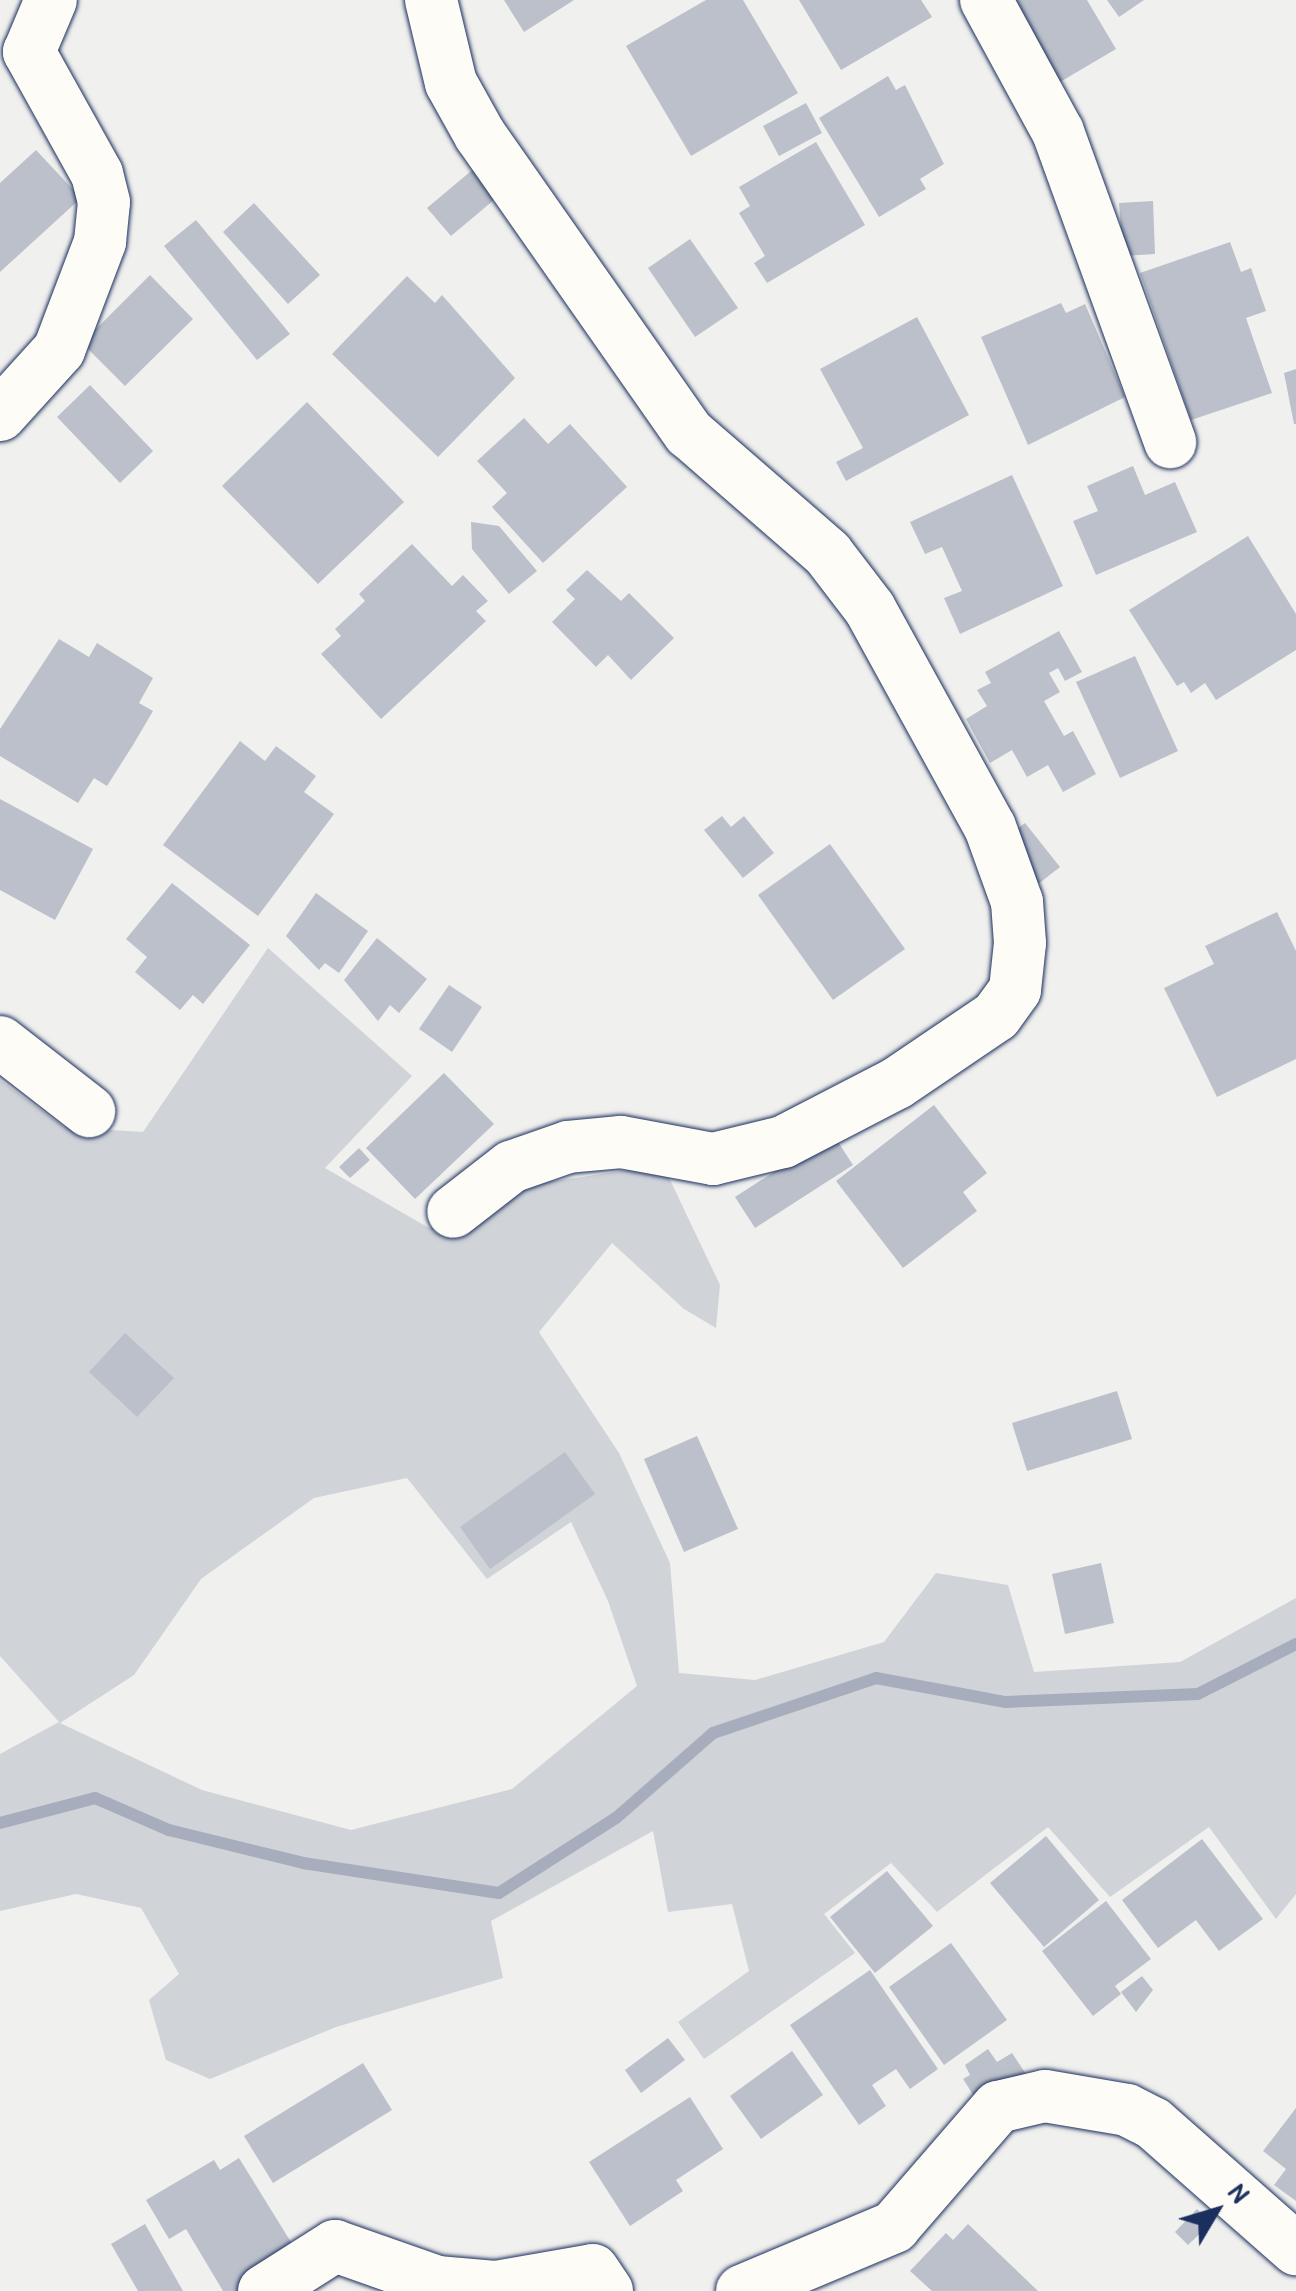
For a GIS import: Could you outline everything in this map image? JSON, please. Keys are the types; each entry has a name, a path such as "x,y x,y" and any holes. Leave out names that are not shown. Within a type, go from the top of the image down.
{"street":[{"path":"431,0 451,82 480,134 689,433 828,554 870,610 990,827 1017,902 1020,943 1015,990 996,1016 897,1083 784,1142 713,1159 621,1142 568,1147 512,1167 454,1212"},
{"path":"986,0 1058,132 1170,442"},
{"path":"0,415 59,350 92,270 104,202 96,174 34,68 27,35"},
{"path":"0,1042 89,1111"},
{"path":"742,2291 894,2228 998,2107 1046,2096 1128,2110 1154,2123 1296,2249"},
{"path":"264,2291 335,2246 437,2282 495,2286 593,2270 606,2291"}],"shaded area":[{"path":"268,948 412,1076 325,1168 429,1228 534,1184 663,1165 720,1285 716,1328 684,1309 612,1243 539,1332 619,1453 670,1563 679,1673 755,1680 884,1642 936,1573 1008,1585 1034,1672 1180,1662 1296,1598 1296,1894 1276,1919 1209,1827 1110,1897 1048,1827 937,1912 891,1863 824,1914 855,1953 704,2059 678,2022 749,1971 732,1904 668,1912 653,1831 491,1921 503,1978 336,2027 210,2079 166,2060 149,2000 179,1974 141,1908 76,1894 0,1911 0,1754 59,1722 0,1656 0,1080 64,1127 143,1132","holes":["407,1478 487,1579 571,1522 608,1601 637,1686 512,1789 351,1830 202,1790 60,1723 134,1675 201,1579 314,1498"]}],"building":[{"path":"504,0 574,0 524,32"},
{"path":"706,0 743,0 798,93 691,156 626,46"},
{"path":"799,0 921,0 932,17 841,70"},
{"path":"1011,0 1087,0 1116,49 1060,82"},
{"path":"1107,0 1144,0 1119,17"},
{"path":"888,76 896,90 905,85 944,164 920,179 926,189 879,217 819,118"},
{"path":"806,103 822,133 779,156 763,126"},
{"path":"816,142 865,225 767,283 754,263 765,256 739,213 750,206 739,187"},
{"path":"36,150 81,198 0,272 0,183"},
{"path":"477,166 501,194 451,236 427,208"},
{"path":"1153,201 1155,254 1123,256 1119,203"},
{"path":"254,203 320,275 288,304 223,232"},
{"path":"196,220 290,334 257,360 164,246"},
{"path":"690,239 738,308 695,337 648,268"},
{"path":"1230,242 1241,272 1251,268 1266,311 1246,318 1272,393 1191,420 1140,273"},
{"path":"150,275 193,319 125,386 82,343"},
{"path":"407,276 435,303 442,295 515,378 438,457 332,354"},
{"path":"1061,303 1066,313 1085,304 1125,397 1028,445 981,337"},
{"path":"917,317 969,415 846,481 836,462 863,448 820,369"},
{"path":"1296,369 1296,424 1294,424 1284,373"},
{"path":"90,385 153,451 120,483 57,417"},
{"path":"307,402 404,502 318,584 222,486"},
{"path":"524,418 548,444 570,424 627,487 543,563 492,507 507,493 477,461"},
{"path":"1133,466 1145,495 1175,482 1197,532 1096,575 1073,521 1098,511 1087,486"},
{"path":"1012,475 1063,586 960,634 944,598 962,591 942,547 925,554 910,522"},
{"path":"471,522 499,526 537,571 509,594 472,549"},
{"path":"1248,536 1296,614 1296,650 1216,700 1205,683 1191,693 1184,682 1177,686 1129,610"},
{"path":"412,544 452,586 463,575 488,601 476,611 486,621 381,719 321,654 341,636 335,629 365,601 359,594"},
{"path":"587,570 621,601 629,593 674,638 631,680 608,655 596,667 552,622 575,599 566,590"},
{"path":"1059,631 1082,672 1065,681 1058,668 1049,673 1060,692 1044,701 1064,736 1073,731 1096,774 1063,792 1048,765 1027,777 1012,750 990,763 966,719 987,706 977,690 991,683 985,672"},
{"path":"59,639 89,657 97,643 153,678 139,703 153,711 133,745 107,786 94,778 78,803 0,756 0,729"},
{"path":"1135,656 1178,751 1120,778 1076,682"},
{"path":"240,741 265,761 276,746 316,776 304,792 334,814 258,916 163,845"},
{"path":"0,799 93,849 55,920 0,890"},
{"path":"722,816 731,827 744,816 774,853 743,878 704,830"},
{"path":"1025,823 1060,867 1037,885 1002,840"},
{"path":"830,844 905,949 833,1000 758,895"},
{"path":"172,883 250,945 203,1004 193,995 180,1010 135,972 147,957 126,939"},
{"path":"316,893 368,931 339,973 325,963 319,970 286,936"},
{"path":"1277,912 1296,951 1296,1059 1217,1097 1164,988 1214,964 1205,946"},
{"path":"377,938 427,979 399,1013 390,1005 378,1021 344,980"},
{"path":"449,985 482,1007 452,1052 419,1029"},
{"path":"444,1073 494,1124 415,1199 366,1148"},
{"path":"934,1105 987,1173 963,1192 977,1211 903,1268 836,1181"},
{"path":"833,1134 853,1165 755,1228 735,1197"},
{"path":"359,1148 370,1160 350,1178 339,1167"},
{"path":"125,1333 174,1378 137,1417 89,1372"},
{"path":"1117,1391 1132,1439 1027,1471 1012,1423"},
{"path":"697,1436 738,1529 684,1552 644,1459"},
{"path":"565,1452 595,1494 490,1569 460,1527"},
{"path":"1101,1563 1114,1623 1065,1634 1052,1574"},
{"path":"1046,1836 1099,1900 1044,1947 990,1883"},
{"path":"1202,1839 1263,1919 1219,1951 1196,1920 1158,1948 1122,1900"},
{"path":"887,1871 933,1926 875,1973 830,1917"},
{"path":"1106,1901 1151,1959 1115,1986 1121,1994 1093,2016 1042,1951"},
{"path":"951,1943 1007,2020 944,2065 889,1987"},
{"path":"870,1970 938,2069 910,2089 896,2069 872,2085 886,2106 859,2125 790,2025"},
{"path":"1142,1976 1153,1990 1136,2012 1121,1992"},
{"path":"668,2038 685,2060 641,2093 625,2070"},
{"path":"988,2049 997,2062 1012,2053 1026,2074 979,2104 963,2079 970,2075 965,2065"},
{"path":"792,2051 823,2095 761,2139 730,2096"},
{"path":"363,2063 392,2110 273,2183 244,2136"},
{"path":"690,2097 723,2149 676,2180 683,2191 630,2226 589,2162"},
{"path":"1296,2108 1296,2201 1274,2185 1286,2169 1263,2151"},
{"path":"239,2158 302,2260 251,2291 223,2291 186,2229 169,2239 146,2200 214,2160 220,2170"},
{"path":"1197,2209 1211,2223 1188,2245 1175,2232"},
{"path":"145,2224 183,2291 138,2291 111,2244"},
{"path":"968,2224 1038,2291 932,2291 910,2271 946,2233 953,2240"}],"waterway":[{"path":"0,1823 95,1798 169,1830 303,1863 499,1893 616,1818 713,1733 876,1678 1006,1702 1198,1694 1296,1644"}]}
